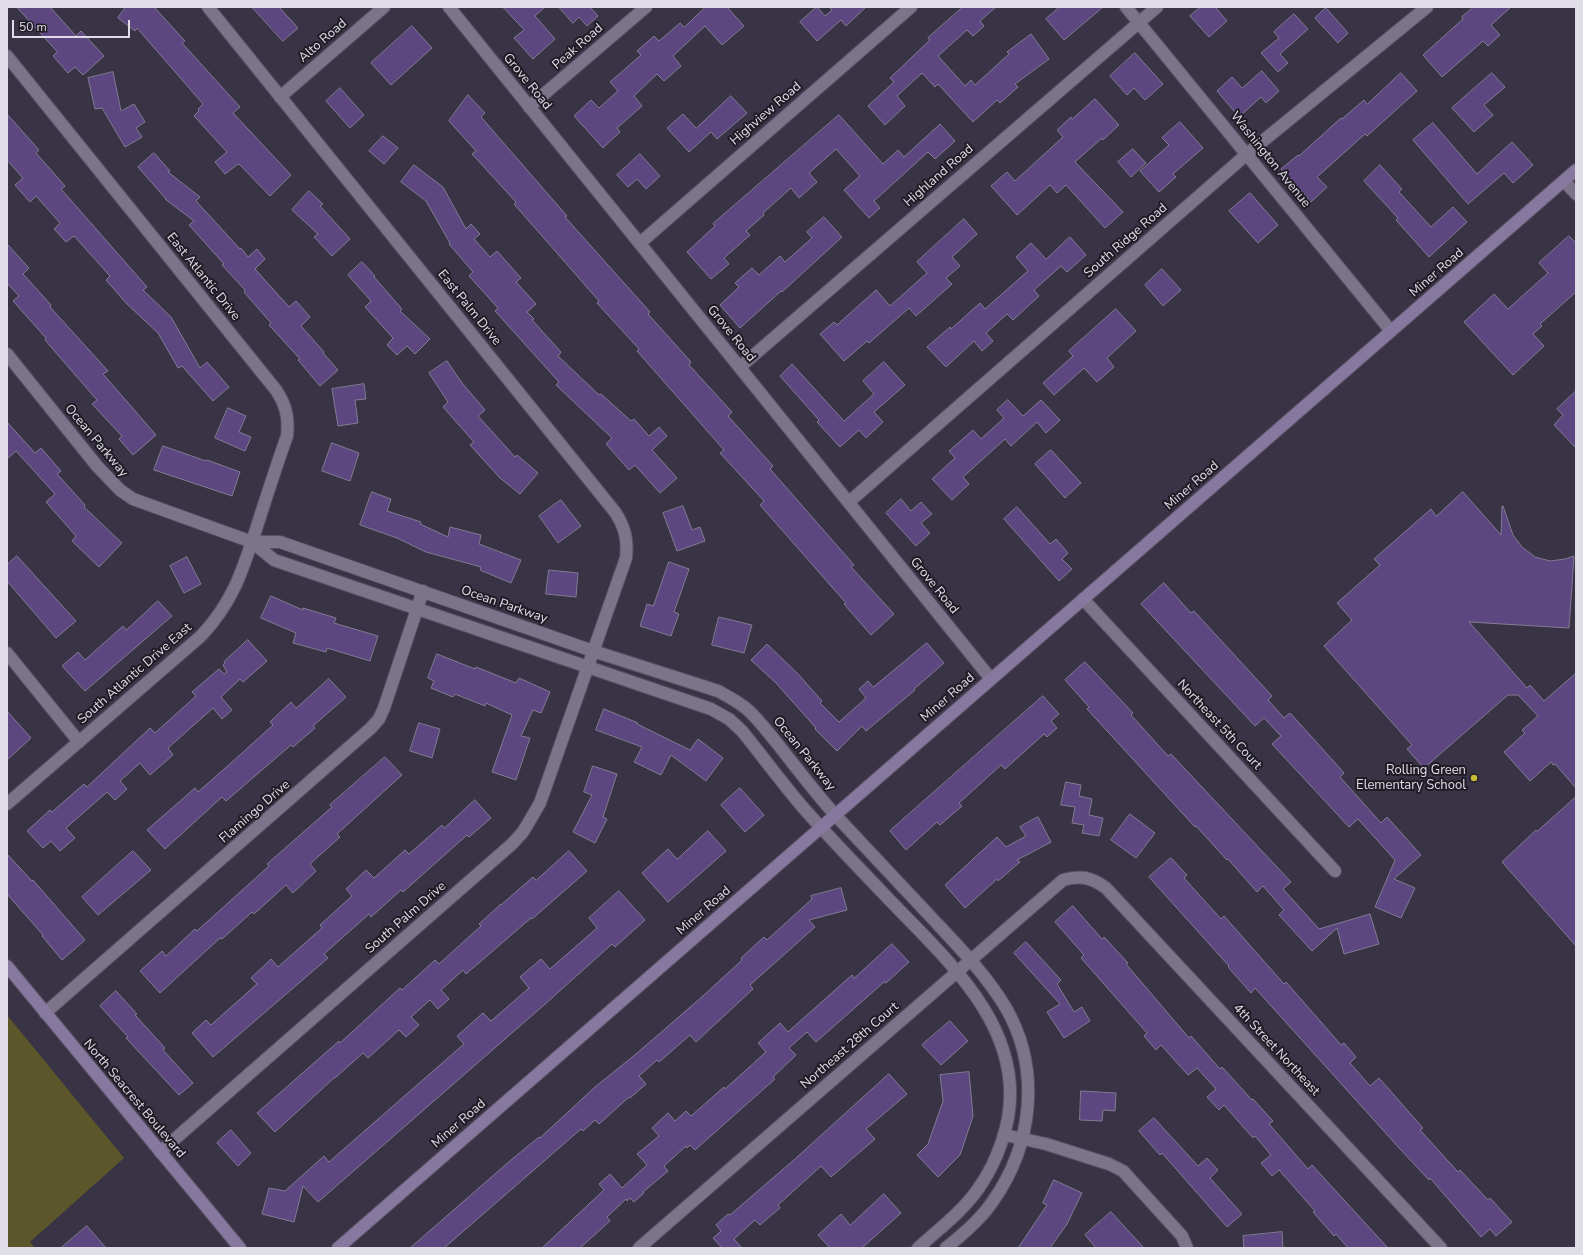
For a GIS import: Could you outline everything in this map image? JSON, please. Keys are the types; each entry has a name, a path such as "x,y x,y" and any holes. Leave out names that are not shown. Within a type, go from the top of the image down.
{"street":[{"name":"East Palm Drive","path":"208,7 622,522 626,534 626,558 593,651"},
{"name":"Alto Road","path":"280,97 384,7"},
{"name":"Grove Road","path":"449,7 529,108 640,243 991,678"},
{"name":"Peak Road","path":"529,108 646,7"},
{"name":"Highview Road","path":"640,243 911,7"},
{"name":"Washington Avenue","path":"1126,7 1391,331"},
{"name":"Highland Road","path":"740,367 1157,7"},
{"name":"South Ridge Road","path":"849,502 1247,154 1427,7"},
{"name":"East Atlantic Drive","path":"7,56 283,400 288,418 287,436 252,542"},
{"name":"Miner Road","path":"338,1248 1576,170"},
{"path":"1564,181 1576,194"},
{"name":"Ocean Parkway","path":"7,354 97,466 120,490 133,499 148,506 252,542 280,542 593,651 718,691 740,703 756,718 835,815 971,959 986,978 1007,1010 1018,1034 1025,1059 1029,1088 1028,1112 1023,1138 1017,1156 1006,1180 993,1202 970,1228 946,1248"},
{"name":"Ocean Parkway","path":"252,542 274,560 711,709 729,719 742,731 821,827 971,989 990,1018 1000,1041 1007,1064 1010,1089 1009,1110 1005,1135 989,1172 978,1190 956,1214 918,1248"},
{"name":"South Atlantic Drive East","path":"7,804 201,636 212,624 230,598 242,571 252,542"},
{"name":"Flamingo Drive","path":"45,1013 371,728 379,719 384,708 423,591"},
{"name":"Northeast 5th Court","path":"1083,599 1335,871"},
{"name":"South Palm Drive","path":"160,1152 512,844 523,832 540,802 593,651"},
{"path":"7,653 78,742"},
{"name":"Northeast 28th Court","path":"639,1248 1063,880 1074,877 1086,877"},
{"name":"4th Street Northeast","path":"1086,877 1096,881 1106,888 1441,1248"},
{"name":"North Seacrest Boulevard","path":"7,966 240,1248"},
{"path":"1005,1135 1046,1144 1109,1164 1123,1171 1182,1236 1187,1248"}],"shaded area":[{"path":"7,1015 124,1158 30,1242 35,1248 7,1248"}],"building":[{"path":"17,7 50,7 76,36 81,31 104,56 83,75 75,67 68,73 53,56 57,52"},
{"path":"126,7 154,7 185,41 182,43 240,107 233,113 291,175 270,196 240,165 238,164 225,174 215,162 227,152 194,116 203,104 137,28 135,31 118,18"},
{"path":"252,7 279,7 298,28 283,41"},
{"path":"503,7 545,7 535,16 555,39 533,59 514,38 524,30"},
{"path":"559,7 590,7 598,16 587,26 579,17 573,23"},
{"path":"706,7 727,7 744,26 722,45 705,26 673,56 681,66 664,81 657,74 634,96 642,106 617,128 620,132 603,148 574,116 591,100 599,108 618,91 610,82 641,55 637,51 654,36 659,41 680,23 684,27"},
{"path":"817,7 825,16 832,10 829,7 866,7 846,26 841,20 817,41 800,22"},
{"path":"963,7 996,7 980,21 984,26 973,36 967,30 938,56 965,86 971,80 975,85 1009,54 1007,52 1031,34 1049,59 1015,84 1018,87 1000,103 997,100 973,122 938,84 935,87 922,73 897,96 905,106 885,125 868,106 894,82 890,78 930,40 928,38"},
{"path":"1060,7 1103,7 1064,40 1046,19"},
{"path":"1201,7 1215,7 1227,21 1209,37 1190,16"},
{"path":"1474,7 1511,7 1491,25 1500,35 1488,46 1483,41 1442,77 1423,55"},
{"path":"1326,8 1348,33 1338,43 1315,18"},
{"path":"1294,14 1308,29 1280,54 1288,63 1278,72 1261,53 1279,38 1274,32"},
{"path":"412,26 432,48 391,85 371,63"},
{"path":"1135,53 1163,84 1145,100 1134,88 1127,95 1110,76"},
{"path":"1262,71 1279,91 1266,103 1261,97 1239,117 1217,91 1232,77 1242,88"},
{"path":"113,72 121,111 134,104 145,122 136,128 142,137 125,147 102,108 95,109 88,78"},
{"path":"1401,73 1417,91 1367,136 1365,134 1317,177 1327,187 1311,202 1281,169 1298,155 1299,156 1341,118 1342,119 1364,100 1367,104"},
{"path":"1492,73 1505,87 1484,105 1493,115 1474,132 1452,108"},
{"path":"340,88 364,115 350,128 326,101"},
{"path":"468,95 485,113 481,117 567,216 565,217 650,312 648,314 691,362 689,365 732,412 728,416 773,466 770,469 854,565 851,567 894,614 871,635 844,604 846,603 760,505 764,501 720,453 724,450 637,351 639,349 597,303 599,301 514,204 516,202 472,154 476,151 449,121"},
{"path":"731,96 747,113 717,139 711,132 689,152 667,128 683,114 696,128"},
{"path":"1095,99 1119,125 1075,162 1123,212 1105,228 1066,185 1057,193 1050,185 1017,215 991,186 1007,172 1015,181 1063,137 1057,130 1071,117 1072,119"},
{"path":"7,114 39,150 36,153 65,186 61,189 147,287 143,290 171,317 200,368 207,362 229,387 213,401 182,366 178,368 158,333 127,304 106,280 110,276 74,236 66,242 54,229 60,223 36,196 30,202 15,185 23,178 7,160"},
{"path":"839,115 883,164 898,150 904,157 940,124 955,141 935,159 928,152 874,201 880,208 869,218 844,190 860,176 836,149 809,173 817,182 799,198 791,188 763,213 764,215 746,231 750,235 724,258 729,264 711,279 687,252 715,226 713,224"},
{"path":"1180,122 1203,148 1173,174 1176,177 1159,192 1140,171 1169,145 1162,138"},
{"path":"1433,123 1477,174 1512,142 1533,165 1513,183 1504,173 1468,204 1413,140"},
{"path":"383,136 398,148 384,164 369,151"},
{"path":"1133,149 1146,163 1131,177 1118,162"},
{"path":"154,153 170,171 168,172 200,197 196,201 248,257 257,249 265,259 255,269 289,307 296,301 310,317 301,326 338,370 320,386 298,360 300,359 269,325 271,323 244,292 245,290 222,265 224,264 189,225 194,221 165,199 138,167"},
{"path":"640,154 660,176 646,189 637,179 628,187 617,175"},
{"path":"414,165 443,187 466,229 471,224 480,234 474,239 490,257 497,251 521,278 516,282 536,304 527,312 534,319 532,320 561,352 558,356 599,395 601,394 631,421 634,419 649,436 659,427 667,436 652,450 677,478 660,493 635,465 629,470 606,444 612,438 556,385 559,382 495,311 498,308 469,276 473,272 449,244 450,243 426,201 401,182"},
{"path":"1380,165 1402,189 1399,192 1431,227 1453,207 1467,222 1429,257 1396,220 1398,218 1364,181"},
{"path":"309,191 323,204 320,206 350,239 332,256 314,237 318,234 292,210"},
{"path":"1250,193 1278,225 1258,243 1229,211"},
{"path":"824,217 842,237 740,328 720,305 739,287 735,283 752,268 759,275 780,256 785,262 812,238 807,232"},
{"path":"964,219 977,234 952,257 960,266 946,278 952,284 916,316 909,308 869,343 867,341 844,361 820,334 834,322 837,325 876,290 890,306 927,273 917,262"},
{"path":"1569,236 1576,243 1576,292 1540,324 1542,326 1533,334 1544,346 1513,375 1464,322 1494,294 1508,309 1548,273 1539,263"},
{"path":"1070,237 1086,255 1067,272 1061,266 1034,290 1039,296 1013,320 1007,314 986,333 993,341 982,351 974,341 946,367 927,347 950,327 951,329 980,303 985,309 1028,271 1016,257 1031,243 1046,259"},
{"path":"7,244 29,268 23,274 51,305 50,307 108,371 103,374 156,435 133,455 119,439 122,436 92,404 97,400 45,340 46,338 13,301 19,296 7,283"},
{"path":"362,262 402,309 400,311 430,339 415,354 407,346 397,355 387,345 393,338 365,307 371,301 348,275"},
{"path":"1162,269 1181,290 1163,306 1145,285"},
{"path":"1116,309 1136,331 1107,358 1114,367 1097,382 1084,368 1054,395 1043,383 1073,356 1069,351"},
{"path":"447,361 462,383 485,410 478,416 515,457 517,455 538,473 520,494 500,478 470,445 474,442 443,407 448,402 429,373"},
{"path":"884,362 905,385 874,412 883,422 866,438 859,430 840,447 817,422 819,420 780,376 792,364 844,421 874,394 863,381"},
{"path":"364,384 366,399 355,400 358,423 338,426 332,389"},
{"path":"1576,391 1576,448 1554,425 1563,415 1557,409"},
{"path":"1008,400 1023,416 1041,400 1060,420 1046,433 1037,422 1011,446 1005,439 963,477 969,484 952,500 932,479 955,458 949,451 973,430 981,439 1004,418 997,410"},
{"path":"228,408 246,416 239,432 251,437 245,451 215,438"},
{"path":"7,422 35,453 41,448 61,471 57,474 85,505 84,507 122,543 99,567 72,541 76,536 46,502 55,494 16,451 7,459"},
{"path":"332,443 359,453 350,481 322,471"},
{"path":"163,446 240,472 232,496 154,470"},
{"path":"1051,450 1081,483 1065,498 1035,464"},
{"path":"372,492 391,499 387,511 421,522 420,524 448,537 450,527 481,535 479,544 521,560 511,583 480,570 481,567 426,552 397,538 360,525"},
{"path":"1463,492 1501,535 1503,506 1513,535 1522,547 1535,557 1550,561 1574,556 1569,628 1469,622 1527,688 1530,685 1544,701 1576,673 1576,788 1555,764 1553,765 1551,762 1530,781 1504,752 1525,733 1522,730 1538,716 1518,695 1508,695 1424,768 1407,749 1412,745 1324,646 1352,620 1337,603 1380,565 1374,559 1431,509 1436,516"},
{"path":"901,499 911,511 921,502 932,514 921,523 930,533 916,546 886,513"},
{"path":"561,500 581,526 558,543 539,516"},
{"path":"683,506 692,530 700,527 705,541 677,551 663,513"},
{"path":"1017,507 1050,544 1056,539 1068,553 1062,559 1072,569 1059,581 1004,519"},
{"path":"17,556 76,621 56,638 7,581 7,565"},
{"path":"187,557 201,584 184,593 170,566"},
{"path":"669,562 689,569 674,612 679,614 671,636 640,626 647,604 653,606"},
{"path":"549,570 578,573 576,597 546,594"},
{"path":"1164,583 1191,613 1194,611 1272,696 1268,700 1284,718 1290,713 1319,745 1344,773 1340,777 1381,823 1387,817 1421,855 1394,879 1415,888 1401,918 1375,907 1395,860 1358,819 1349,827 1272,744 1281,736 1264,718 1255,726 1141,604"},
{"path":"271,596 303,610 303,608 336,618 334,623 378,636 370,661 327,648 326,652 293,643 296,633 261,618"},
{"path":"158,601 172,616 85,691 62,666 78,652 85,660 123,626 126,630"},
{"path":"719,617 752,625 744,653 712,645"},
{"path":"248,640 267,661 243,682 240,679 221,697 232,710 222,719 213,708 168,748 173,755 150,775 140,763 120,781 127,789 115,800 107,792 66,828 75,838 60,851 51,841 43,848 27,831 50,810 52,812 84,784 87,787 150,728 155,733 196,696 192,692 219,669 224,674 227,672 223,665 225,663 224,662"},
{"path":"927,643 944,663 914,689 915,690 866,731 862,726 837,751 815,729 816,728 776,683 751,660 767,644 798,674 822,701 820,703 839,722 866,698 859,689 868,681 873,687"},
{"path":"437,654 475,669 476,667 516,683 519,678 550,692 541,713 533,710 521,736 530,738 516,780 492,772 512,715 486,703 485,706 455,694 453,697 431,688 434,681 428,678"},
{"path":"1085,662 1133,713 1131,715 1168,756 1171,754 1291,882 1283,889 1319,929 1370,914 1379,944 1344,954 1337,928 1312,951 1279,915 1284,910 1263,886 1257,892 1228,859 1227,860 1196,826 1195,827 1087,709 1089,707 1065,680"},
{"path":"329,679 346,697 313,726 315,728 293,747 291,745 226,801 222,797 165,849 147,830 195,788 198,792 231,763 273,725 270,722 291,702 296,708"},
{"path":"1043,696 1059,714 1051,721 1057,728 1047,737 1044,734 1005,769 1001,765 959,803 962,806 940,825 937,822 906,850 890,831"},
{"path":"604,709 638,723 637,724 690,750 698,739 723,758 706,781 671,755 661,775 634,762 642,747 596,730"},
{"path":"7,711 31,738 7,760"},
{"path":"419,723 440,729 432,758 410,751"},
{"path":"385,757 402,775 337,834 340,837 310,864 316,871 293,893 286,885 254,914 252,912 222,939 220,938 160,993 140,971 162,951 166,956 195,929 197,931 269,866 267,864 332,807 330,805"},
{"path":"593,766 617,774 603,817 607,819 595,843 573,832 592,795 584,792"},
{"path":"1066,782 1081,785 1079,796 1092,799 1089,815 1103,818 1099,836 1082,833 1084,825 1072,823 1075,807 1061,805"},
{"path":"740,788 764,815 745,832 721,805"},
{"path":"1576,797 1576,946 1502,862 1536,830 1537,831"},
{"path":"475,800 491,818 469,837 467,835 403,892 401,890 371,917 369,914 324,954 328,958 213,1057 192,1033 206,1020 211,1025 257,984 251,978 271,959 278,967 322,928 320,925 352,896 346,889 366,870 374,878 405,850 409,854 442,825 444,828"},
{"path":"1130,814 1155,833 1136,858 1111,840"},
{"path":"1038,817 1051,842 1017,860 1020,862 998,881 997,879 965,908 945,885 997,837 1006,847 1026,836 1020,827"},
{"path":"708,831 726,851 668,902 642,873 668,849 677,859"},
{"path":"133,851 151,870 98,915 82,897"},
{"path":"569,851 587,871 466,974 463,970 441,990 449,999 438,1009 430,1000 411,1017 419,1025 406,1037 399,1030 368,1058 363,1053 275,1132 257,1113 339,1041 340,1043 400,988 402,990 435,960 439,964 481,926 479,924 501,904 533,877 536,880"},
{"path":"7,854 32,881 33,880 85,940 62,960 42,936 43,935 7,894"},
{"path":"1171,858 1187,875 1184,878 1221,919 1224,916 1284,984 1286,982 1341,1045 1344,1043 1356,1057 1350,1063 1370,1086 1379,1078 1423,1128 1420,1130 1458,1172 1460,1170 1488,1200 1490,1198 1512,1222 1496,1236 1490,1229 1481,1237 1430,1178 1429,1180 1400,1149 1255,988 1251,993 1228,967 1229,966 1149,877"},
{"path":"841,888 847,910 809,920 815,927 750,985 753,989 696,1042 690,1035 659,1062 657,1060 639,1076 646,1084 599,1124 595,1120 583,1131 581,1129 444,1248 410,1248 511,1160 539,1137 540,1138 595,1087 703,996 742,960 741,958 764,937 767,940 812,899 811,896"},
{"path":"619,891 645,920 615,947 612,944 318,1202 303,1186 294,1222 262,1214 269,1188 285,1191 324,1156 329,1162 464,1044 457,1036 483,1013 491,1021 529,988 520,977 541,959 550,969 597,928 589,918"},
{"path":"1073,906 1102,939 1104,937 1128,963 1126,964 1189,1038 1191,1036 1220,1069 1222,1067 1273,1121 1269,1124 1308,1169 1312,1165 1388,1248 1348,1248 1336,1234 1334,1236 1313,1212 1315,1211 1279,1170 1272,1176 1261,1163 1271,1155 1255,1136 1253,1138 1224,1105 1219,1110 1207,1097 1216,1089 1197,1068 1188,1075 1161,1045 1156,1050 1144,1036 1147,1033 1081,958 1084,955 1055,922"},
{"path":"1026,942 1061,980 1057,984 1074,1012 1082,1007 1090,1021 1064,1038 1047,1012 1060,1004 1014,953"},
{"path":"892,944 909,962 816,1042 807,1032 789,1048 796,1055 773,1077 775,1079 695,1150 690,1145 687,1148 686,1146 664,1166 668,1171 643,1192 644,1193 634,1202 630,1198 627,1201 626,1199 607,1217 610,1221 580,1248 542,1248 604,1190 599,1184 610,1174 622,1188 647,1165 637,1154 659,1136 652,1128 668,1113 675,1121 686,1111 691,1116 724,1087 725,1089 766,1052 758,1043 780,1023 788,1032 852,975 854,978"},
{"path":"116,991 137,1014 135,1015 165,1048 163,1050 193,1083 179,1095 126,1038 128,1037 100,1006"},
{"path":"950,1021 968,1041 941,1065 922,1045"},
{"path":"969,1072 973,1116 960,1155 938,1177 917,1155 928,1144 943,1101 940,1075"},
{"path":"889,1074 907,1094 866,1129 875,1139 831,1177 821,1166 778,1205 780,1208 760,1225 755,1220 734,1239 742,1248 722,1248 713,1238 721,1231 716,1225 728,1214 730,1215 795,1159"},
{"path":"1081,1091 1116,1093 1115,1111 1103,1110 1102,1121 1080,1120"},
{"path":"1154,1118 1198,1166 1207,1158 1218,1170 1210,1178 1242,1214 1227,1227 1162,1153 1160,1155 1139,1131"},
{"path":"231,1130 251,1153 238,1166 217,1143"},
{"path":"1054,1180 1082,1193 1067,1224 1050,1248 1018,1248 1047,1205 1043,1203"},
{"path":"884,1194 901,1213 862,1248 830,1248 818,1235 841,1214 850,1225"},
{"path":"1111,1212 1144,1248 1096,1248 1085,1235"},
{"path":"87,1226 106,1248 61,1248"},
{"path":"1282,1232 1283,1248 1244,1248 1243,1236"}],"place":[{"name":"Rolling Green Elementary School","path":"1474,778"}]}
